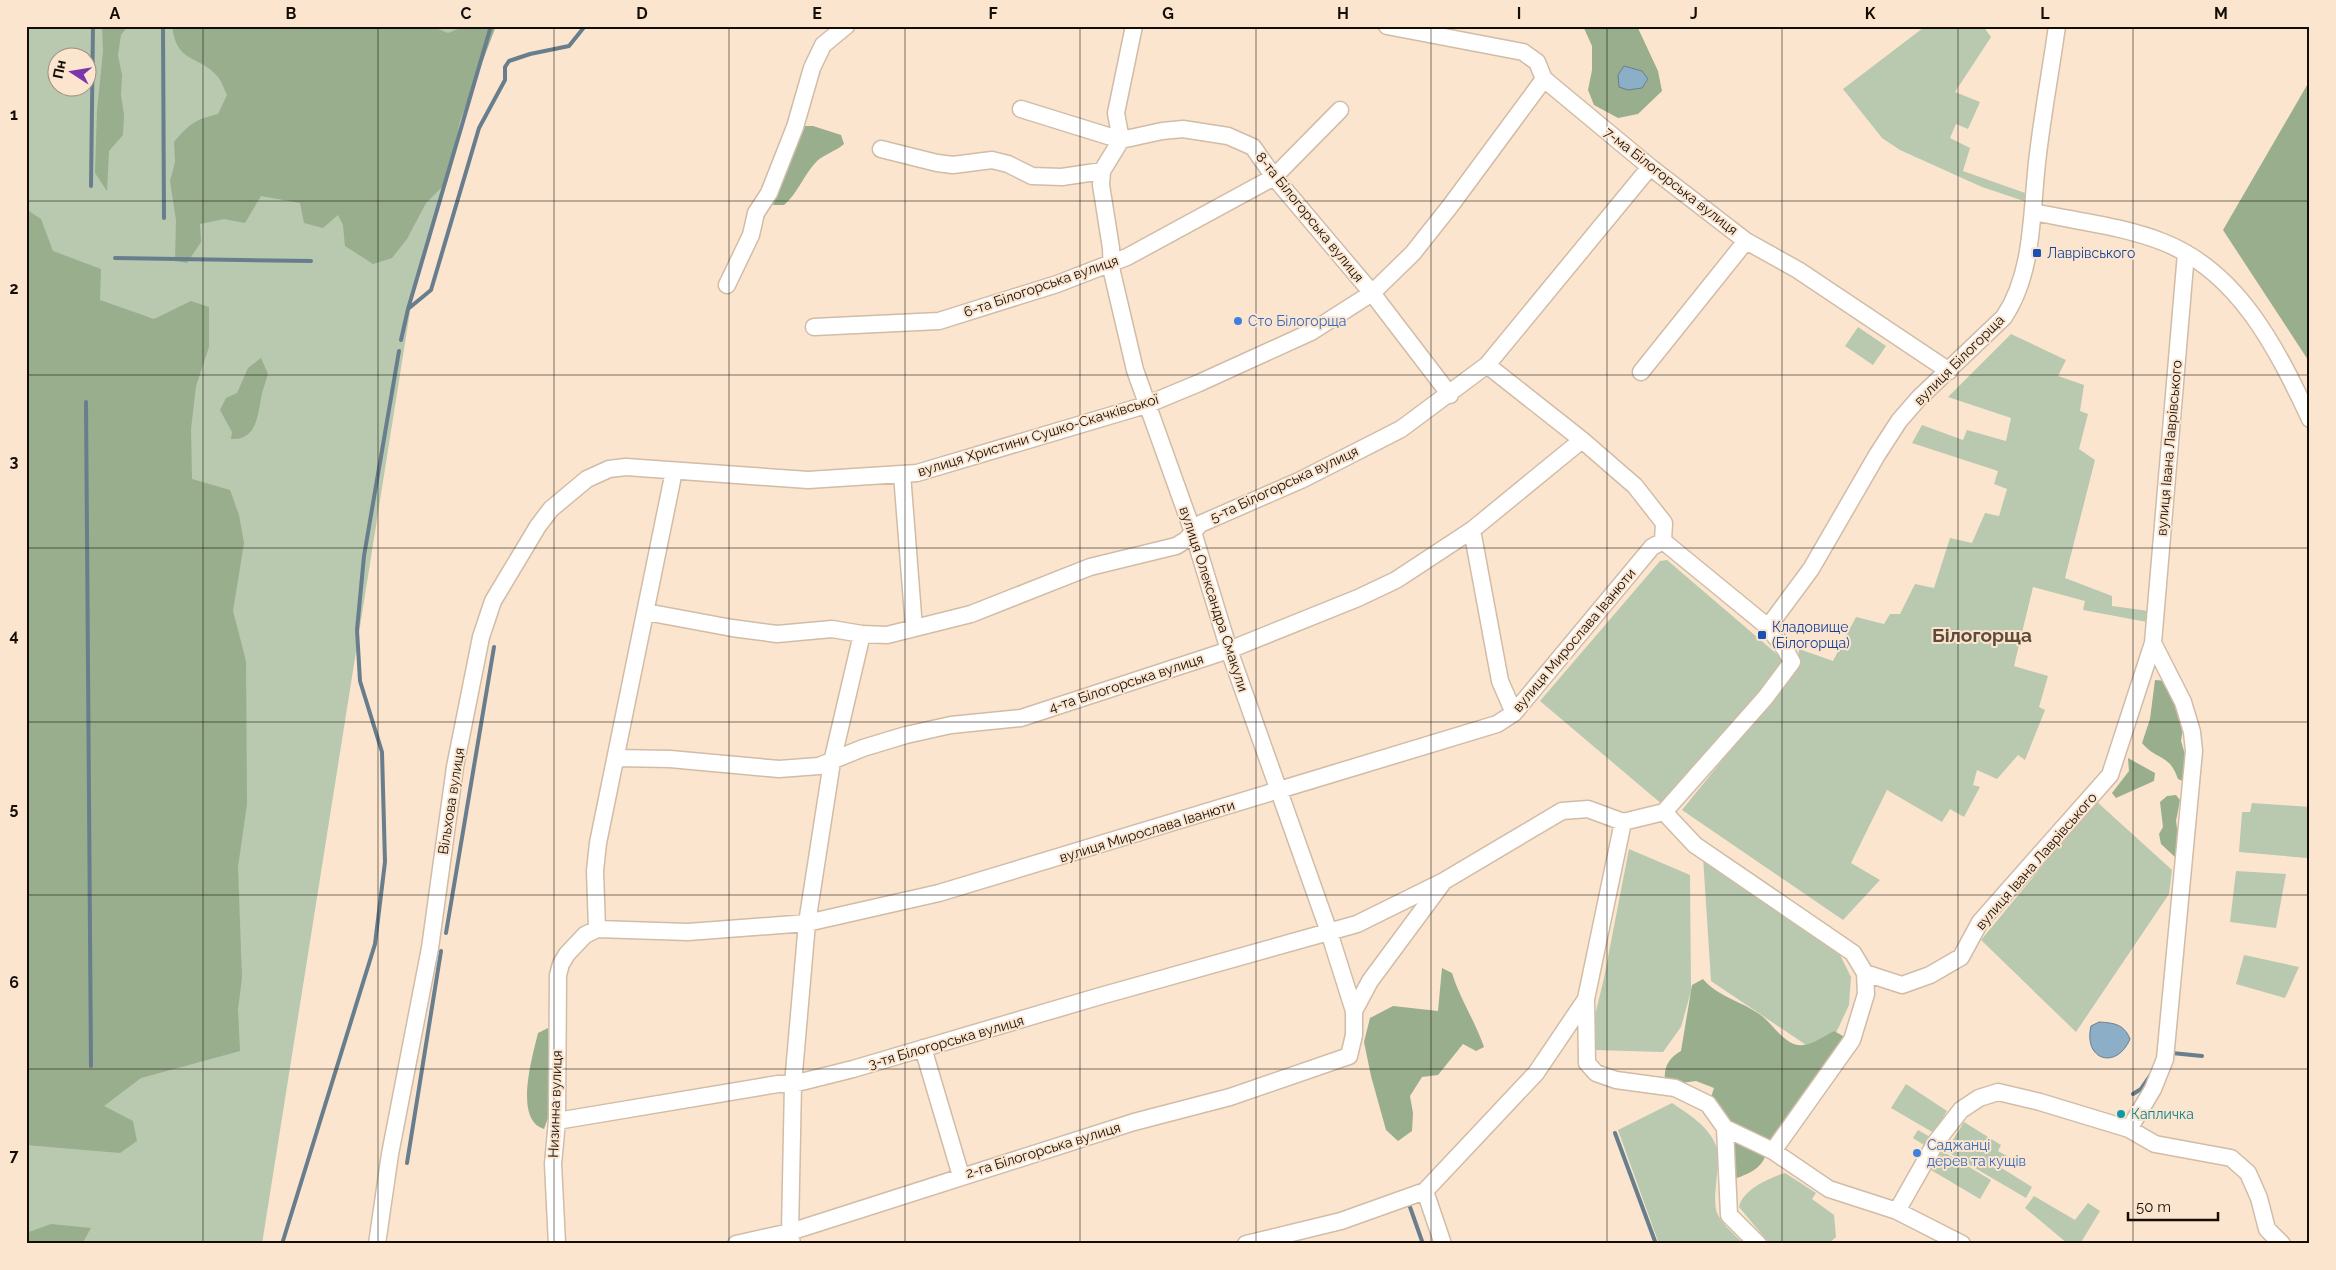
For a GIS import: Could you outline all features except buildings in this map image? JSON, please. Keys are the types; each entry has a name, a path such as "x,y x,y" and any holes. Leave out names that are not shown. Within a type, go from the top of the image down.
{"street":[{"path":"727,285 751,235 756,213 769,194 795,127 812,68 823,45 846,26"},
{"path":"881,149 937,163 953,165 992,160 1008,164 1032,176 1062,177 1102,171 1121,140 1116,113 1134,26"},
{"name":"7-ма Білогорська вулиця","path":"1387,26 1523,52 1537,62 1544,79 1650,167 1746,240 1798,270 1949,371"},
{"name":"вулиця Білогорща","path":"1768,626 1811,569 1877,455 1899,421 1919,398 2004,317 2012,305 2018,292 2034,212 2037,156 2057,26"},
{"name":"вулиця Христини Сушко-Скачківської","path":"674,471 808,480 917,473 1146,405 1311,332 1372,293 1418,246 1544,79"},
{"path":"1021,110 1121,140"},
{"name":"6-та Білогорська вулиця","path":"814,327 939,320 1057,284 1127,257 1274,177 1340,110"},
{"name":"8-та Білогорська вулиця","path":"1121,140 1162,131 1183,129 1228,136 1253,146 1274,177 1372,293 1450,394"},
{"name":"5-та Білогорська вулиця","path":"646,612 732,628 778,634 832,629 862,634 887,635 970,614 1090,568 1176,546 1186,540 1200,524 1301,480 1401,429 1487,365 1650,167"},
{"name":"вулиця Олександра Смакули","path":"1102,171 1100,185 1113,261 1112,272 1135,370 1193,532 1229,650 1280,790 1354,1011 1354,1035 1349,1056"},
{"path":"2034,212 2113,228 2162,242 2186,253 2225,282 2253,316 2284,365 2310,418"},
{"path":"1641,372 1746,240"},
{"name":"вулиця Івана Лаврівського","path":"1865,973 1902,984 1930,976 1961,957 1980,922 2110,775 2153,643 2186,253"},
{"path":"1487,365 1582,440 1635,486 1664,523 1663,540 1768,626 1792,662 1765,698 1664,812 1624,822 1586,998 1587,1062 1596,1073 1616,1080 1674,1088 1708,1104 1725,1128 1773,1152 1829,1189 1897,1211 1962,1244"},
{"name":"4-та Білогорська вулиця","path":"617,758 670,759 779,769 819,766 864,748 951,724 1021,718 1229,650 1358,598 1396,580 1472,530 1582,440"},
{"name":"Вільхова вулиця","path":"377,1244 390,1154 430,948 455,766 481,637 493,601 538,526 551,509 587,479 609,469 626,467 674,471"},
{"path":"596,929 595,871 598,843 617,758 674,471"},
{"path":"902,474 914,628"},
{"path":"1472,530 1500,681 1514,713"},
{"name":"вулиця Мирослава Іванюти","path":"596,929 688,932 807,923 948,891 1497,724 1514,713 1652,548 1663,540"},
{"path":"791,1238 793,1084 807,923 832,762 862,634"},
{"path":"2129,1129 2153,1089 2165,1059 2194,751 2192,732 2183,702 2153,643"},
{"name":"3-тя Білогорська вулиця","path":"557,1121 778,1084 793,1084 923,1048 1357,924 1444,881 1562,811 1588,809 1624,822"},
{"path":"1664,812 1695,845 1853,953 1865,973 1866,994 1852,1040 1773,1152"},
{"path":"1354,1011 1370,981 1444,881"},
{"name":"Низинна вулиця","path":"557,1244 553,1164 557,1121 556,990 561,964 567,954 585,935 596,929"},
{"path":"1246,1244 1341,1220 1425,1191 1536,1073 1586,998"},
{"path":"923,1048 961,1176"},
{"name":"2-га Білогорська вулиця","path":"736,1244 791,1238 961,1176 1134,1122 1230,1097 1349,1056"},
{"path":"1897,1211 1936,1142 1961,1110 1979,1098 1998,1092 2040,1102 2129,1129 2155,1144 2231,1158 2248,1173 2259,1198 2267,1229 2282,1244"},
{"path":"1725,1128 1729,1215 1758,1244"},
{"path":"1425,1191 1443,1244"}],"green space":[{"path":"26,26 489,26 415,280 262,1244 26,1244"},
{"path":"102,26 128,26 121,35 118,55 122,75 123,135 109,151 107,191 95,173 97,111 103,51"},
{"path":"172,26 431,26 448,33 465,26 496,26 460,121 447,182 426,203 407,239 392,258 373,264 345,246 343,225 338,215 323,228 304,223 300,203 261,196 245,223 224,219 200,224 201,242 187,263 175,261 176,220 170,181 175,162 174,142 193,123 218,114 227,95 219,79 211,70 190,58 179,47"},
{"path":"1583,26 1637,26 1658,71 1662,91 1638,114 1618,118 1594,105 1588,90 1592,70 1592,46"},
{"path":"1922,26 1983,26 1991,37 1955,92 1980,102 1968,129 1956,124 1950,138 1970,148 1963,171 2028,194 2027,202 1982,187 1900,150 1882,138 1843,89 1923,28"},
{"path":"2310,80 2310,363 2223,230"},
{"path":"802,126 813,126 841,135 844,144 817,161 784,205 774,205 767,198"},
{"path":"26,209 41,219 53,251 101,269 100,300 154,319 191,301 209,307 209,347 196,386 191,429 192,479 230,490 239,515 244,543 233,611 246,661 247,804 238,867 242,978 238,1009 240,1051 141,1078 104,1106 133,1121 137,1141 120,1153 26,1145"},
{"path":"1858,327 1886,346 1873,365 1845,346"},
{"path":"2011,334 2066,360 2058,376 2084,385 2080,411 2088,414 2079,449 2095,460 2065,578 2112,596 2112,606 2149,611 2147,622 2083,610 2085,601 2033,587 2014,666 2048,676 2039,707 2045,710 2025,760 2018,755 1997,779 1977,770 1973,785 1980,787 1964,817 1950,809 1942,822 1887,790 1851,863 1880,880 1843,920 1682,810 1797,668 1799,649 1833,661 1856,617 1884,624 1890,614 1900,614 1915,584 1934,588 1950,538 1972,543 1985,513 1999,516 2007,489 1994,484 1998,471 1912,443 1922,425 1963,440 1967,430 2006,441 2011,418 1948,397"},
{"path":"261,358 268,374 258,416 252,430 247,435 231,439 232,432 220,410 226,398 237,393 248,368"},
{"path":"1667,560 1786,662 1663,805 1540,701 1660,561"},
{"path":"2155,680 2167,681 2184,722 2181,741 2187,761 2185,782 2178,779 2167,761 2147,749 2142,743 2150,719"},
{"path":"2128,758 2155,773 2154,781 2116,798 2112,793 2129,771"},
{"path":"2176,795 2180,800 2176,821 2179,844 2176,858 2161,844 2159,834 2163,827 2160,802 2167,796"},
{"path":"2096,801 2172,870 2169,894 2076,1032 1981,940"},
{"path":"2252,803 2310,807 2307,858 2239,852 2242,812 2250,812"},
{"path":"1629,849 1690,875 1691,991 1681,1027 1663,1052 1594,1050 1590,1036 1604,978"},
{"path":"1703,857 1840,955 1851,977 1849,1005 1836,1033 1815,1051 1711,981"},
{"path":"2236,871 2286,874 2276,928 2230,922"},
{"path":"2244,955 2299,967 2285,998 2236,984"},
{"path":"1442,968 1452,973 1484,1047 1476,1051 1463,1044 1438,1075 1422,1077 1410,1096 1413,1113 1412,1131 1398,1141 1386,1130 1371,1076 1364,1042 1370,1018 1393,1006 1438,1011"},
{"path":"1703,979 1716,990 1762,1016 1783,1037 1793,1044 1803,1045 1817,1041 1834,1031 1843,1036 1841,1048 1768,1144 1762,1163 1753,1171 1734,1179 1711,1097 1714,1088 1696,1081 1666,1085 1665,1080 1669,1061 1681,1051 1692,985"},
{"path":"548,1028 548,1118 544,1129 535,1123 529,1113 527,1086 538,1033"},
{"path":"1906,1084 1947,1111 1934,1133 1891,1108"},
{"path":"1672,1103 1697,1121 1713,1139 1716,1146 1718,1163 1716,1209 1723,1223 1744,1244 1659,1244 1618,1130"},
{"path":"1964,1122 2001,1145 1998,1151 2007,1156 2000,1167 2032,1187 2026,1198 1946,1151"},
{"path":"1918,1130 1932,1138 1927,1147 1913,1138"},
{"path":"1942,1151 1991,1180 1980,1199 1931,1170"},
{"path":"1785,1173 1816,1193 1812,1199 1834,1215 1836,1237 1828,1244 1770,1244 1739,1207 1741,1201 1751,1190 1764,1181"},
{"path":"2034,1196 2075,1220 2088,1203 2100,1211 2080,1244 2068,1244 2025,1208"},
{"path":"51,1224 91,1228 82,1244 26,1244 26,1233"}],"water":[{"path":"1624,66 1642,71 1648,79 1642,88 1628,90 1619,87 1618,75"},
{"path":"2099,1022 2122,1027 2130,1039 2124,1049 2110,1058 2096,1054 2092,1047 2090,1038 2091,1026"}],"waterway":[{"path":"91,186 93,26"},
{"path":"163,26 164,218"},
{"path":"408,309 491,26"},
{"path":"401,340 408,309 431,290 479,128 505,80 505,67 509,61 530,54 569,46 585,26"},
{"path":"115,258 311,261"},
{"path":"282,1244 375,944 385,862 382,752 360,681 357,630 364,556 399,351"},
{"path":"86,402 91,1066"},
{"path":"446,933 494,647"},
{"path":"407,1163 441,951"},
{"path":"2172,1053 2202,1056"},
{"path":"2133,1094 2141,1089 2150,1076"},
{"path":"1615,1133 1656,1244"},
{"path":"1410,1207 1423,1244"}],"place":[{"name":"Лаврівського","path":"2037,253"},
{"name":"Сто Білогорща","path":"1238,321"},
{"name":"Кладовище (Білогорща)","path":"1762,635"},
{"name":"Капличка","path":"2121,1114"},
{"name":"Саджанці дерев та кущів","path":"1917,1153"}],"district":[{"name":"Білогорща","path":"1982,635"}]}
